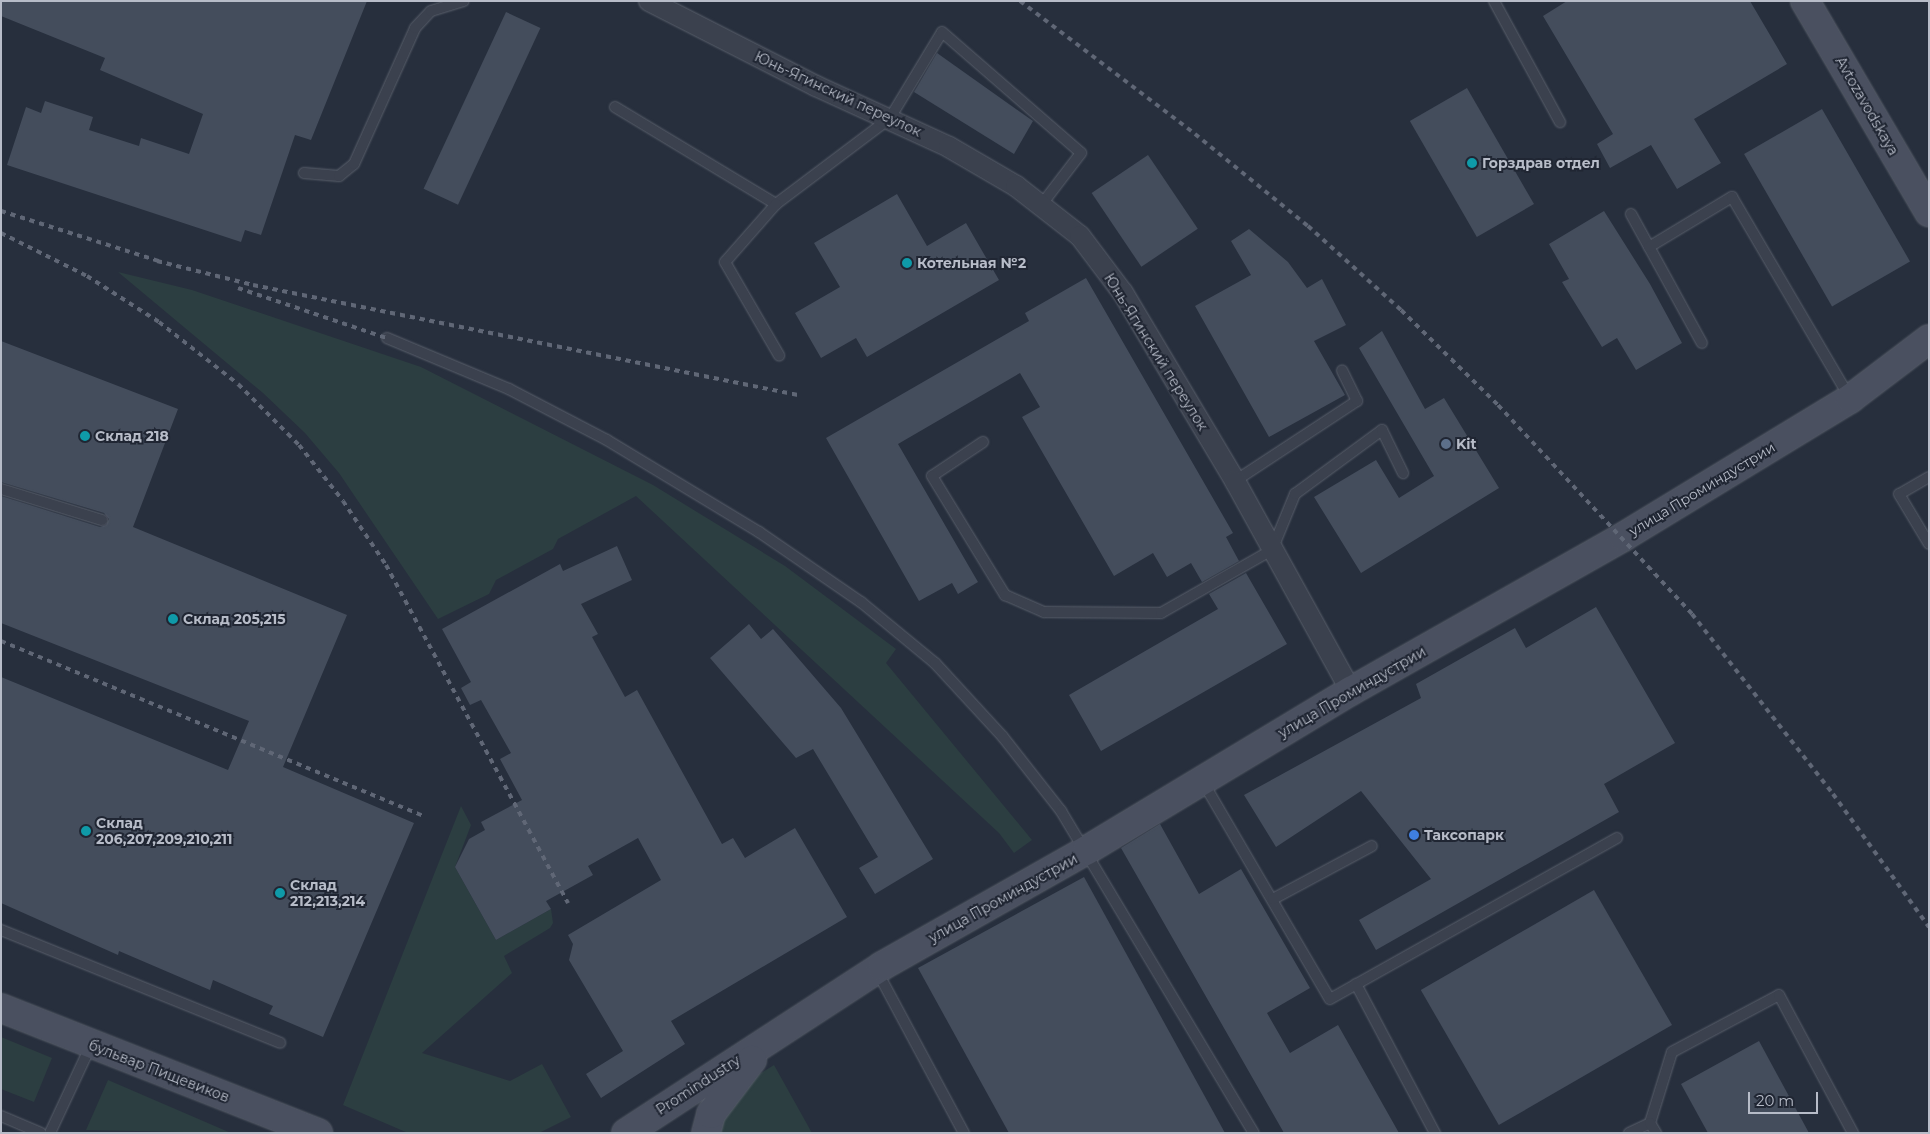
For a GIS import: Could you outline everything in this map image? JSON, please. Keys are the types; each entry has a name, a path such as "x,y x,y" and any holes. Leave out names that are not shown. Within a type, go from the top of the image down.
{"main road":[{"name":"Avtozavodskaya","path":"1805,1 1929,212"},
{"name":"улица Проминдустрии","path":"771,1038 876,970 1087,850 1350,691 1623,537 1850,399 1929,339"},
{"name":"бульвар Пищевиков","path":"1,1008 308,1131"},
{"name":"Promindustry","path":"626,1133 771,1038"},
{"path":"706,1133 711,1114 771,1038"}],"street":[{"name":"Юнь-Ягинский переулок","path":"649,1 816,86 890,118 978,164 1042,204 1080,236 1123,293 1235,480 1350,691"}],"lane":[{"path":"304,173 339,176 354,164 415,28 431,12 463,1"},
{"path":"1494,1 1560,122"},
{"path":"778,355 725,262 776,204 890,118 942,32 1081,153 1042,204"},
{"path":"614,107 776,204"},
{"path":"1650,247 1732,197 1850,399"},
{"path":"1631,214 1702,343"},
{"path":"387,338 508,389 607,440 758,532 861,602 928,657 974,703 1061,811 1087,850 1254,1133"},
{"path":"1235,480 1357,401 1342,370"},
{"path":"984,442 932,476 1005,595 1044,612 1161,613 1272,550 1295,494 1382,430 1403,473"},
{"path":"1929,477 1899,494 1929,544"},
{"path":"1,489 102,520"},
{"path":"1203,781 1273,898 1330,999 1617,838"},
{"path":"1273,898 1372,846"},
{"path":"1,930 280,1043"},
{"path":"876,970 964,1133"},
{"path":"1356,984 1435,1133"},
{"path":"1629,1133 1650,1123 1672,1052 1779,994 1853,1133"},
{"path":"50,1133 92,1044"},
{"path":"1,1116 41,1133"},
{"path":"1650,1123 1656,1133"}],"shaded area":[{"path":"118,272 192,290 421,367 653,485 785,566 896,649 886,663 1032,840 1014,853 999,833 636,496 558,539 553,549 496,580 489,594 438,619 339,473 305,433 263,393"},
{"path":"461,806 471,825 455,867 496,940 551,909 553,923 550,928 504,956 512,973 422,1053 510,1081 542,1064 571,1117 539,1133 408,1133 343,1105"},
{"path":"1,1037 52,1058 34,1102 1,1089"},
{"path":"774,1065 812,1133 720,1133 727,1094"},
{"path":"108,1080 231,1133 86,1130"}],"building":[{"path":"1,1 367,1 311,140 295,135 261,235 245,230 241,242 7,165 26,107 41,113 45,101 93,117 89,130 139,146 141,138 189,154 203,114 100,70 105,58 1,16"},
{"path":"1567,1 1750,1 1787,64 1694,119 1721,163 1677,189 1651,145 1610,168 1597,144 1613,134 1543,16"},
{"path":"506,12 540,28 458,205 424,189"},
{"path":"937,53 1033,121 1014,154 914,92"},
{"name":"Горздрав отдел","path":"1467,88 1534,204 1477,237 1410,121"},
{"path":"1822,109 1910,261 1832,306 1744,154"},
{"path":"1148,155 1198,229 1141,267 1092,193"},
{"name":"Котельная №2","path":"897,194 927,246 966,223 999,280 867,357 856,338 821,358 795,313 840,287 814,243"},
{"path":"1604,211 1650,284 1682,343 1636,370 1617,338 1602,347 1562,282 1569,279 1549,244"},
{"path":"1249,229 1288,262 1307,288 1322,279 1346,325 1314,341 1345,395 1269,437 1195,306 1251,275 1231,241"},
{"path":"1086,278 1233,533 1226,537 1239,561 1202,582 1191,563 1167,577 1153,553 1114,576 1022,417 1040,407 1020,373 898,444 978,582 958,594 952,583 919,601 826,438 1029,321 1025,313"},
{"path":"1382,331 1425,409 1444,398 1499,488 1361,573 1314,497 1376,460 1399,498 1434,476 1359,348"},
{"path":"1,341 178,409 133,527 347,615 283,767 414,823 323,1037 269,1014 273,1006 213,980 210,990 119,951 118,955 1,903 1,677 228,770 249,721 1,623 1,496 100,527 106,525 109,519 104,513 1,482"},
{"path":"617,546 632,580 581,604 598,634 592,637 625,697 637,690 722,844 733,838 745,858 795,828 847,917 671,1021 685,1044 601,1098 586,1074 623,1051 569,960 573,944 568,935 661,880 638,838 588,866 593,875 546,901 551,909 496,940 455,867 469,839 485,830 481,822 522,800 500,759 511,753 481,700 470,705 461,688 471,682 442,629 560,564 563,571"},
{"path":"1246,573 1287,644 1101,751 1069,695 1218,609 1209,594"},
{"path":"1596,607 1675,743 1604,784 1619,812 1376,950 1359,920 1431,879 1361,791 1276,847 1244,795 1421,698 1416,684 1515,628 1526,648"},
{"path":"749,624 761,639 773,629 841,708 933,859 875,894 859,868 878,857 813,749 796,758 710,658"},
{"path":"1160,824 1199,894 1241,869 1310,988 1267,1013 1290,1053 1338,1025 1399,1133 1284,1133 1121,848"},
{"path":"1084,877 1225,1133 1009,1133 918,968"},
{"path":"1594,890 1672,1025 1499,1125 1421,990"},
{"path":"1759,1041 1809,1133 1708,1133 1681,1084"}],"railway":[{"path":"1020,1 1195,134 1308,226 1401,310 1498,405 1692,614 1833,794 1929,927"},
{"path":"1,211 162,262"},
{"path":"1,233 87,276 159,322 238,384 299,445 343,501 386,565 568,903"},
{"path":"157,261 253,285 798,395"},
{"path":"238,288 387,338"},
{"path":"1,641 422,815"}],"place":[{"name":"Горздрав отдел","path":"1472,163"},
{"name":"Котельная №2","path":"907,263"},
{"name":"Склад 218","path":"85,436"},
{"name":"Kit","path":"1446,444"},
{"name":"Склад 205,215","path":"173,619"},
{"name":"Склад 206,207,209,210,211","path":"86,831"},
{"name":"Таксопарк","path":"1414,835"},
{"name":"Склад 212,213,214","path":"280,893"}]}
